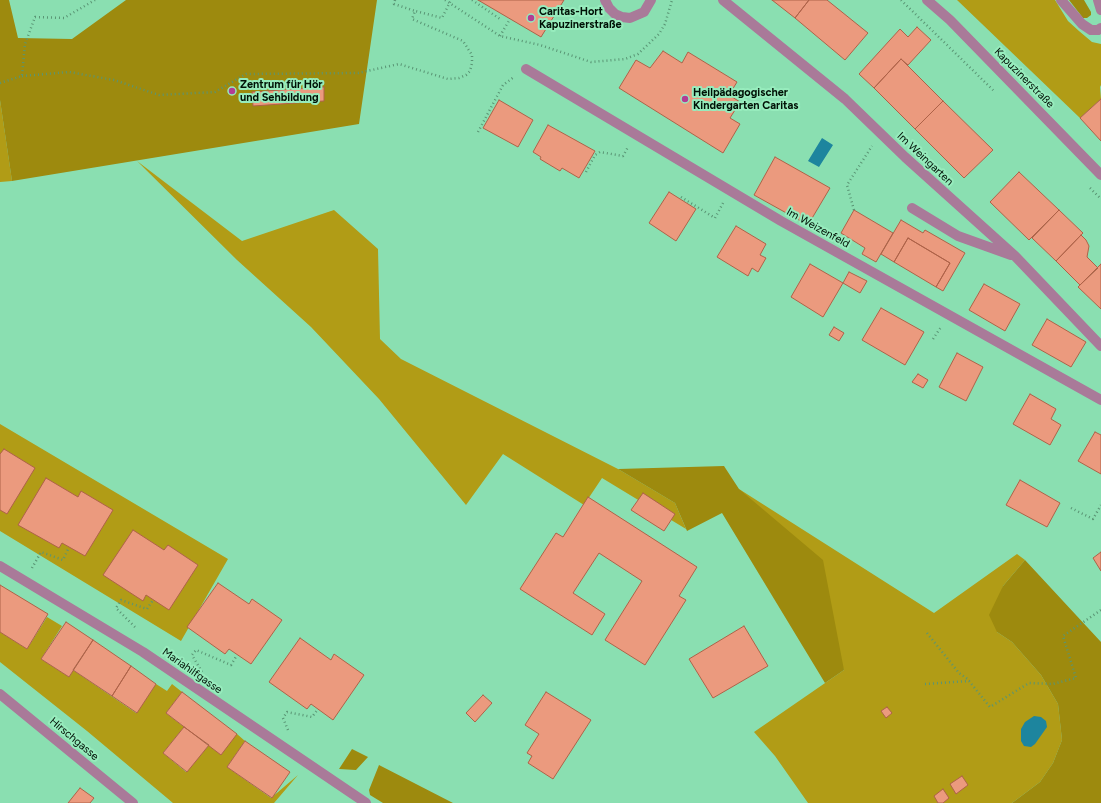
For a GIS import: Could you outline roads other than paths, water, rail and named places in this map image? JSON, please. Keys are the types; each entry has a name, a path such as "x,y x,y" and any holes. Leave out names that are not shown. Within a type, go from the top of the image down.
{"street":[{"path":"605,0 609,8 615,14 630,18 644,12 651,0"},
{"name":"Im Weingarten","path":"723,0 845,99 1015,256 1101,346"},
{"name":"Kapuzinerstraße","path":"927,0 950,20 1101,175"},
{"path":"1061,0 1082,24 1091,30 1098,30 1101,28"},
{"path":"1098,0 1101,10"},
{"name":"Im Weizenfeld","path":"526,69 730,191 1047,371 1101,400"},
{"path":"912,208 958,236 1015,256"},
{"name":"Mariahilfgasse","path":"0,566 143,652 366,803"},
{"name":"Hirschgasse","path":"0,694 133,803"}],"water":[{"path":"822,138 833,145 819,167 808,161"},
{"path":"1034,716 1041,717 1046,721 1047,727 1035,744 1031,747 1024,746 1021,741 1021,729 1025,722"}],"place":[{"name":"Caritas-Hort Kapuzinerstraße","path":"531,18"},
{"name":"Zentrum für Hör und Sehbildung","path":"232,91"},
{"name":"Heilpädagogischer Kindergarten Caritas","path":"685,99"}]}
